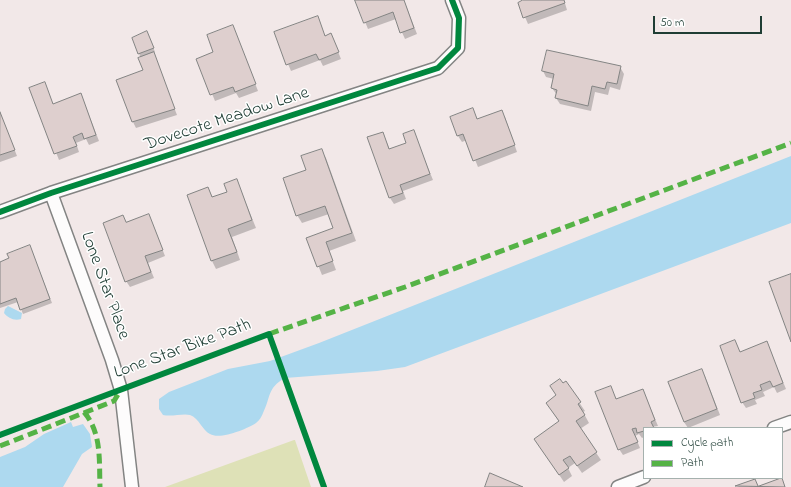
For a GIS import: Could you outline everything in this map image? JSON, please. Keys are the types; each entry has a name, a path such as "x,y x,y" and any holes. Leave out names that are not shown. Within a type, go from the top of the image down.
{"street":[{"name":"Dovecote Meadow Lane","path":"0,212 51,193 438,68 458,48 458,18 452,0"},
{"name":"Lone Star Place","path":"51,193 112,360 121,390 132,487"},
{"path":"777,427 791,422"},
{"path":"618,487 643,477"}],"green space":[{"path":"294,440 311,487 165,487"}],"water":[{"path":"791,156 791,223 405,367 377,371 285,378 272,389 263,414 256,423 227,435 220,436 210,434 196,419 190,415 163,415 159,409 159,399 169,392 228,369 270,361 319,343"},
{"path":"8,306 22,313 21,319 18,320 9,318 4,313"},
{"path":"71,422 73,427 83,424 90,434 92,447 82,454 63,487 0,487 0,457 25,447 44,434"}],"building":[{"path":"355,0 404,0 414,28 400,33 393,12 364,23"},
{"path":"523,0 564,0 565,3 523,18 518,3"},
{"path":"318,16 325,36 331,33 339,52 319,60 316,54 286,65 274,32"},
{"path":"233,25 256,84 235,92 233,87 210,95 196,59 213,52 207,35"},
{"path":"147,31 154,48 138,54 132,38"},
{"path":"547,50 621,66 617,84 607,82 605,89 592,86 588,106 555,98 557,90 551,88 554,74 542,71"},
{"path":"154,52 175,109 132,122 116,80 143,70 138,58"},
{"path":"45,82 53,104 81,93 96,135 84,139 82,133 73,137 77,146 54,154 29,88"},
{"path":"473,108 477,119 502,110 515,145 473,161 463,134 457,136 450,117"},
{"path":"0,112 15,150 0,155"},
{"path":"414,130 430,174 400,185 403,193 389,198 367,137 383,132 389,149 406,143 403,134"},
{"path":"322,149 352,233 326,242 333,261 317,267 306,238 333,228 325,206 296,216 283,178 306,170 301,156"},
{"path":"237,179 252,220 228,229 237,252 211,261 187,195 208,187 212,197 227,192 224,184"},
{"path":"149,214 163,250 145,256 151,272 125,282 103,223 123,215 126,222"},
{"path":"30,245 50,299 20,310 16,298 0,304 0,262 9,258 7,254"},
{"path":"791,274 791,342 769,282"},
{"path":"735,340 740,352 767,341 783,383 773,387 770,381 760,385 762,390 753,393 755,398 741,403 720,346"},
{"path":"702,369 717,409 684,422 668,382"},
{"path":"560,379 563,383 566,381 581,402 578,404 585,415 576,421 597,452 577,466 570,456 563,460 569,468 559,475 534,439 559,421 546,403 556,395 550,386"},
{"path":"611,386 616,399 643,389 655,420 651,422 654,427 643,427 643,431 637,433 636,428 632,429 638,442 618,450 595,392"},
{"path":"490,473 523,487 485,487"},
{"path":"755,479 758,486 782,479 785,487 735,486"}],"marked path":[{"path":"269,334 405,287 791,143"},
{"path":"0,446 114,401 120,391"},
{"path":"84,412 90,420 97,438 100,487"}],"cycle path":[{"path":"0,212 51,193 438,68 458,48 459,18 452,0"},
{"name":"Lone Star Bike Path","path":"0,435 269,334 324,487"}]}
